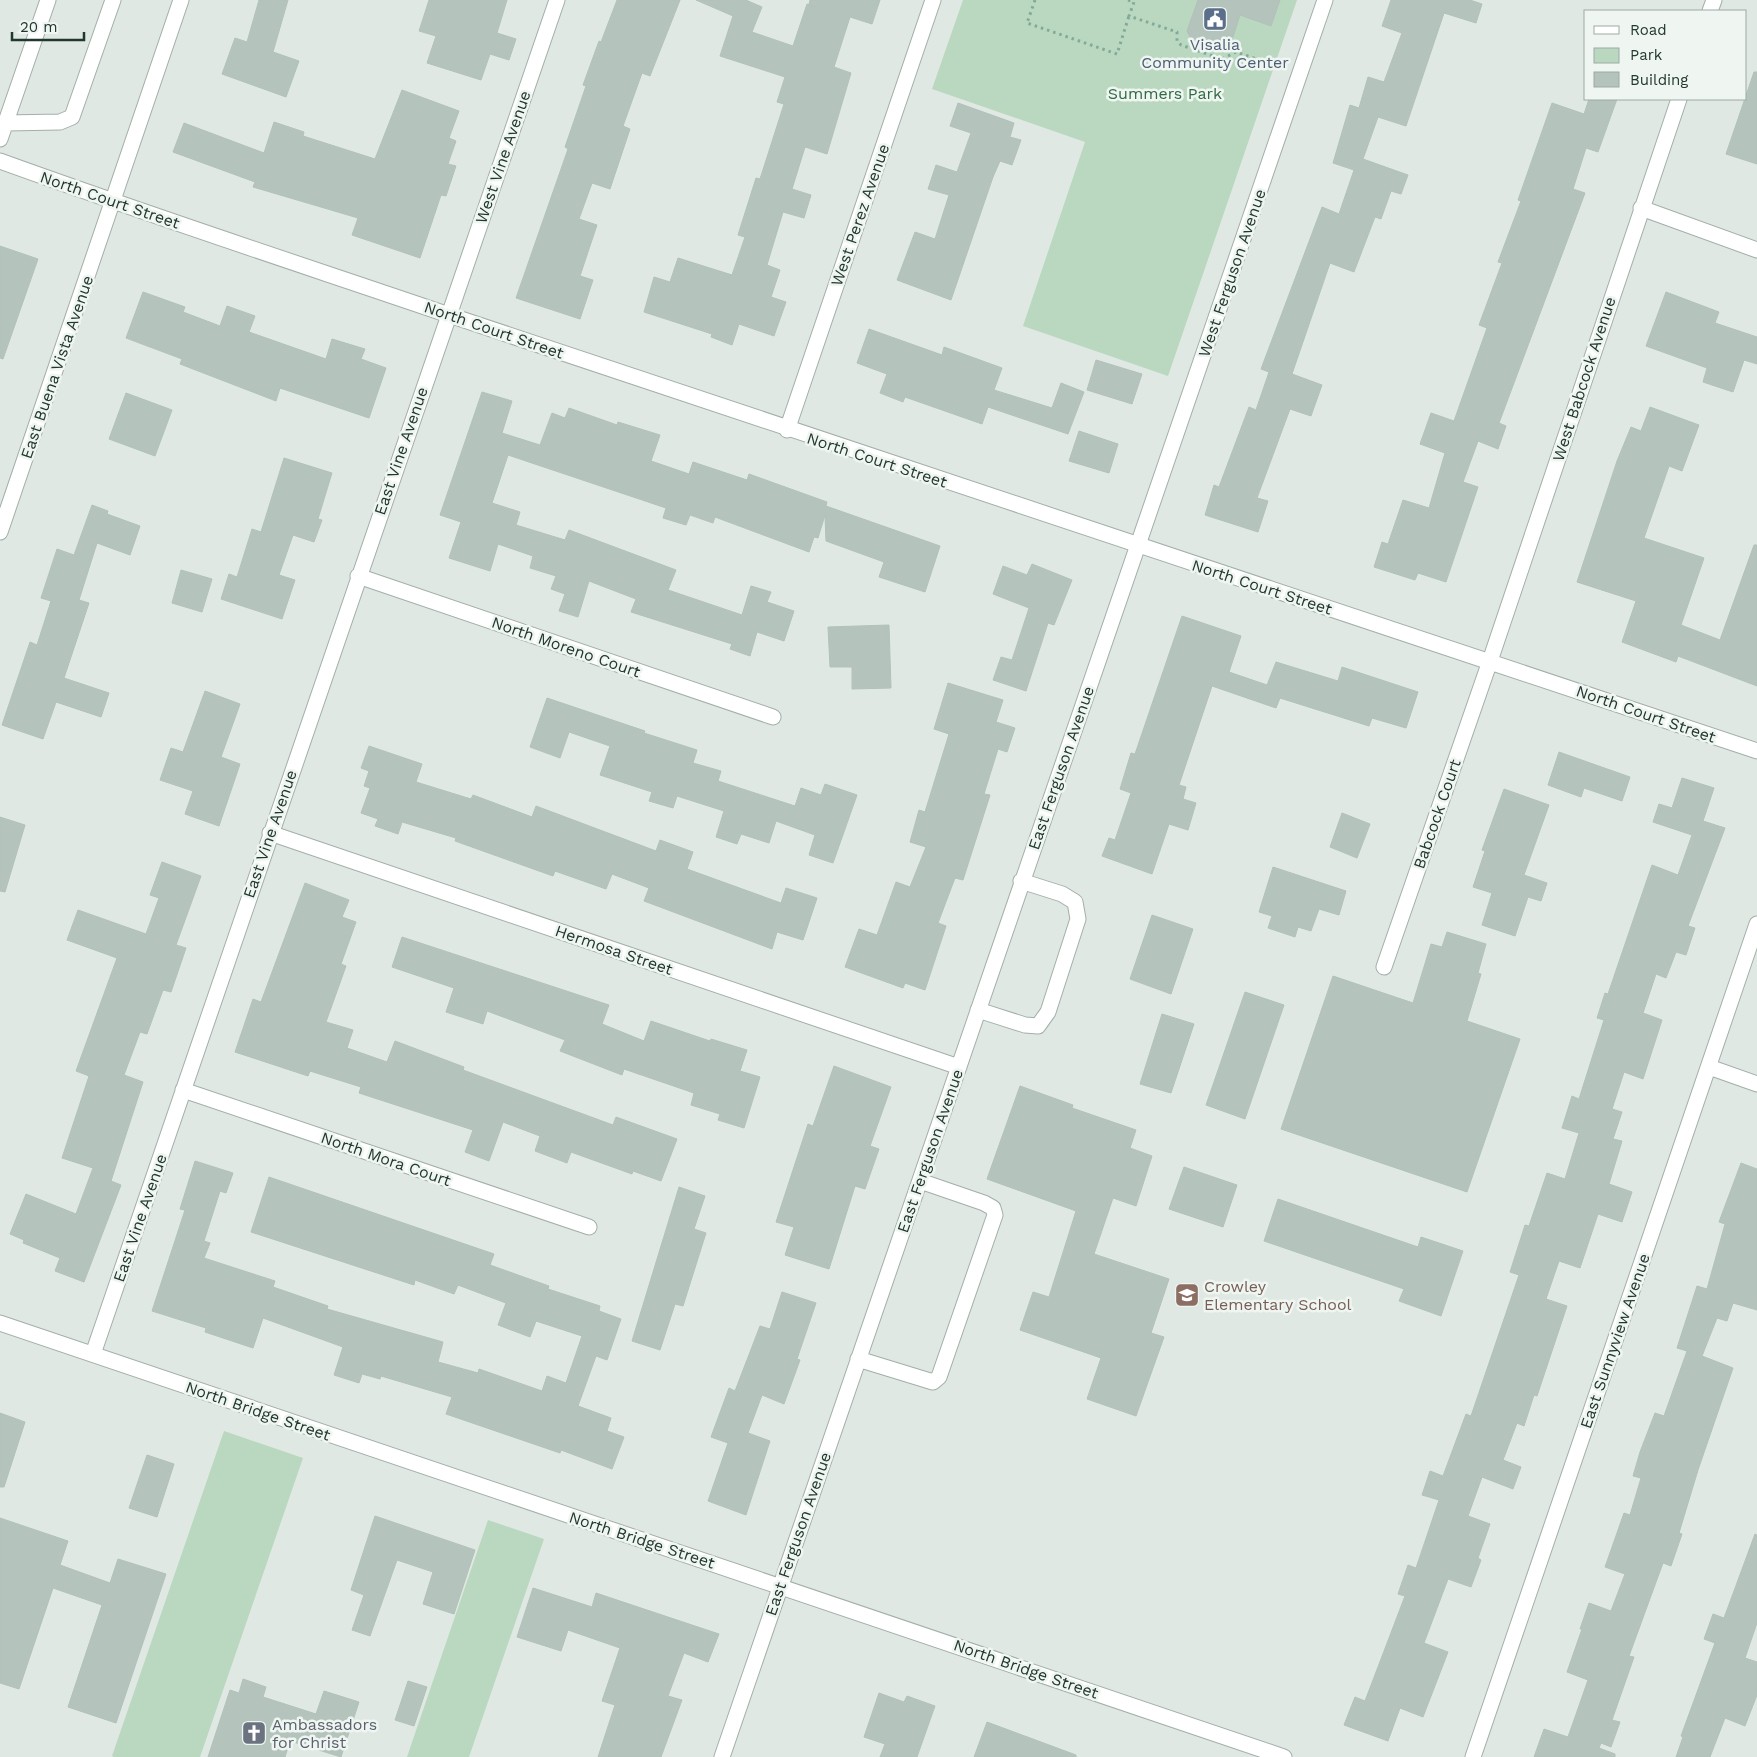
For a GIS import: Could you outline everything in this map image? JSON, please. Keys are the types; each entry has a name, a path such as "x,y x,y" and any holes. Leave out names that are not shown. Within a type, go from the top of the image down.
{"street":[{"path":"0,139 48,0"},
{"path":"5,123 60,122 72,117 113,0"},
{"name":"East Buena Vista Avenue","path":"0,532 114,202 181,0"},
{"name":"West Vine Avenue","path":"448,315 557,0"},
{"name":"West Perez Avenue","path":"787,430 932,0"},
{"name":"West Ferguson Avenue","path":"1138,546 1325,0"},
{"name":"West Babcock Avenue","path":"1490,661 1679,100"},
{"name":"North Court Street","path":"0,161 114,202 787,430 1490,661 1757,751"},
{"path":"1641,208 1757,250"},
{"name":"East Vine Avenue","path":"93,1354 448,315"},
{"name":"East Ferguson Avenue","path":"722,1757 1021,881 1138,546"},
{"name":"North Moreno Court","path":"358,576 773,717"},
{"name":"Babcock Court","path":"1384,968 1490,661"},
{"name":"Hermosa Street","path":"270,833 959,1067"},
{"path":"978,1010 1026,1025 1038,1026 1048,1012 1078,919 1075,902 1062,894 1021,881"},
{"name":"East Sunnyview Avenue","path":"1473,1757 1757,924"},
{"path":"1709,1067 1757,1084"},
{"name":"North Mora Court","path":"183,1090 589,1228"},
{"path":"858,1359 924,1380 933,1382 939,1377 995,1215 993,1208 984,1203 920,1181"},
{"name":"North Bridge Street","path":"0,1323 444,1474 780,1585 1284,1757"}],"path":[{"path":"1034,0 1027,23 1117,54 1134,2 1128,0"},
{"path":"1130,16 1177,32 1177,41 1181,45 1222,58 1236,52 1300,74"}],"green space":[{"name":"Summers Park","path":"963,0 1297,0 1168,376 1023,326 1085,142 932,89"},
{"path":"224,1431 303,1458 200,1757 114,1757 112,1756"},
{"path":"488,1520 544,1539 469,1757 407,1757"}],"building":[{"path":"259,0 288,0 273,52 299,61 286,97 222,74 235,38 247,42"},
{"path":"429,0 507,0 497,33 516,39 509,60 490,54 481,80 427,63 436,36 419,31"},
{"path":"617,0 680,0 650,76 642,73 623,126 630,129 610,189 592,183 579,219 597,225 580,276 593,280 580,319 516,298 568,149 565,147 586,86 583,85"},
{"path":"696,0 746,0 762,7 752,32 793,46 807,4 816,7 809,4 810,0 880,0 872,24 850,17 834,67 851,73 827,154 805,147 792,189 811,195 804,218 783,212 767,265 780,270 771,297 786,302 774,336 739,324 732,345 711,337 712,334 644,312 654,277 670,282 678,258 732,275 745,237 738,235 756,178 760,179 784,104 777,102 785,77 720,56 733,16"},
{"name":"Visalia Community Center","path":"1198,0 1280,0 1271,26 1240,15 1233,37 1228,35 1224,47 1217,51 1193,43 1187,31"},
{"path":"1391,0 1470,0 1482,4 1476,23 1444,13 1406,126 1378,117 1363,159 1408,175 1401,194 1391,191 1381,219 1375,217 1354,272 1330,263 1292,374 1322,385 1311,416 1290,409 1257,498 1268,501 1258,532 1205,515 1214,485 1219,487 1249,407 1256,410 1269,372 1261,369 1322,207 1339,214 1354,170 1333,163 1350,105 1359,108 1368,77 1384,82 1402,33 1382,26"},
{"path":"1754,72 1757,72 1757,164 1726,154 1744,100 1747,100 1747,92"},
{"path":"402,90 459,111 449,138 456,141 448,164 456,166 446,196 441,195 420,258 352,235 358,218 253,187 255,182 173,152 184,123 264,153 274,122 304,132 303,136 375,159"},
{"path":"1589,100 1617,100 1598,152 1586,148 1573,189 1585,193 1499,423 1506,426 1498,449 1478,441 1463,482 1478,487 1446,582 1418,573 1415,580 1374,567 1382,542 1388,544 1403,500 1429,508 1445,453 1420,444 1431,413 1454,421 1487,328 1479,325 1502,263 1498,262 1521,201 1518,200 1552,103 1584,114"},
{"path":"958,103 1014,123 1010,137 1021,140 1012,165 1000,161 993,177 951,300 897,280 915,232 935,239 949,195 928,189 936,165 957,172 971,133 950,126"},
{"path":"0,246 38,259 3,359 0,358"},
{"path":"143,292 185,307 183,312 220,326 227,306 255,316 249,332 326,359 332,339 365,349 361,359 386,368 369,418 280,388 276,401 180,364 182,359 126,338"},
{"path":"1666,292 1719,312 1715,323 1757,337 1757,364 1744,360 1733,392 1703,382 1707,368 1646,346"},
{"path":"869,329 942,355 944,347 1002,368 994,390 1052,408 1061,383 1084,392 1068,434 988,407 982,424 905,397 903,402 880,393 887,374 857,363"},
{"path":"1096,360 1142,374 1132,404 1087,390"},
{"path":"482,392 512,401 502,433 540,445 552,413 565,418 569,408 617,425 618,422 660,435 651,461 689,474 693,462 747,480 749,474 827,502 826,506 940,546 925,592 879,577 884,562 826,541 825,515 818,538 814,537 809,552 715,517 713,523 690,515 686,525 663,518 666,508 508,455 492,503 520,512 516,525 565,540 569,530 676,570 668,590 742,615 751,586 771,592 767,602 794,611 784,641 757,632 750,656 730,649 732,644 631,612 636,599 589,581 578,617 559,611 565,594 551,589 556,576 530,568 533,556 498,544 490,571 449,558 461,522 440,515"},
{"path":"126,393 172,410 155,456 109,439"},
{"path":"1650,407 1699,425 1682,471 1669,466 1644,538 1704,558 1681,625 1720,640 1754,545 1757,545 1757,686 1678,656 1676,662 1622,642 1636,601 1577,582 1617,461 1631,427 1641,431"},
{"path":"1079,431 1118,444 1109,473 1069,461"},
{"path":"284,458 332,473 318,519 322,520 314,542 293,535 279,575 295,580 282,619 221,599 229,574 237,577 252,529 261,532"},
{"path":"92,505 108,511 107,514 140,526 130,555 97,543 79,600 89,603 64,678 109,693 101,717 56,702 43,739 2,725 30,642 37,645 51,601 41,598 57,549 74,555"},
{"path":"1032,564 1072,580 1054,625 1048,623 1026,691 993,680 1001,657 1012,660 1029,608 993,594 1003,566 1027,575"},
{"path":"181,570 212,579 202,612 172,603"},
{"path":"1182,616 1241,636 1229,672 1267,685 1276,662 1338,681 1342,667 1418,692 1406,728 1372,718 1369,726 1280,698 1276,708 1212,686 1179,785 1186,787 1183,799 1196,803 1188,830 1169,824 1152,874 1102,856 1109,838 1115,840 1131,793 1120,789 1131,753 1135,754"},
{"path":"889,625 891,688 852,689 852,667 830,667 828,627"},
{"path":"948,683 1003,700 996,722 1015,728 1007,752 998,749 984,794 990,795 963,880 955,878 938,923 946,926 925,990 905,983 903,988 845,967 859,929 877,935 896,882 910,887 926,847 910,842 919,810 925,812 949,734 934,729"},
{"path":"205,691 240,704 221,757 240,764 219,826 185,814 193,791 160,780 171,748 183,752"},
{"path":"547,698 697,750 693,763 721,771 718,781 795,806 801,788 821,795 825,784 857,795 833,863 809,855 815,835 776,821 769,843 741,834 737,844 716,837 724,811 677,796 673,808 649,801 652,792 600,775 610,746 569,732 560,758 530,747"},
{"path":"369,746 422,764 416,782 471,799 473,795 532,817 536,806 656,851 660,840 693,852 687,869 781,903 786,888 817,898 803,940 777,932 772,949 644,901 649,888 612,874 606,889 555,871 553,876 455,841 456,838 402,822 398,834 375,826 378,819 361,813 370,788 364,786 369,771 361,768"},
{"path":"1559,752 1630,777 1622,801 1584,788 1581,797 1548,785"},
{"path":"1682,778 1714,788 1703,821 1725,828 1688,926 1695,928 1686,955 1676,952 1666,978 1656,974 1643,1013 1662,1020 1643,1079 1624,1072 1612,1109 1622,1112 1613,1139 1622,1141 1609,1184 1632,1192 1622,1222 1598,1214 1580,1268 1559,1261 1546,1299 1567,1306 1537,1396 1534,1395 1524,1426 1517,1423 1503,1460 1521,1467 1513,1489 1482,1477 1468,1516 1490,1524 1478,1558 1481,1560 1471,1587 1448,1579 1424,1643 1448,1652 1423,1717 1400,1708 1388,1741 1344,1725 1355,1697 1365,1701 1405,1596 1398,1594 1408,1565 1416,1568 1439,1500 1422,1495 1430,1471 1443,1476 1466,1414 1471,1416 1519,1275 1510,1272 1525,1225 1529,1226 1547,1173 1565,1179 1579,1133 1562,1128 1572,1096 1579,1099 1604,1020 1597,1018 1605,993 1608,994 1652,865 1678,875 1692,835 1653,822 1659,804 1672,808"},
{"path":"1504,789 1549,805 1524,875 1547,883 1541,901 1528,897 1515,936 1482,925 1492,893 1473,887 1485,851 1482,850"},
{"path":"1342,813 1370,824 1357,858 1330,847"},
{"path":"0,817 25,825 5,892 0,891"},
{"path":"162,862 201,876 176,945 186,948 171,992 163,990 147,1034 140,1032 124,1075 143,1082 111,1181 121,1185 84,1282 55,1271 60,1258 23,1243 24,1240 10,1234 26,1194 76,1214 93,1168 62,1158 89,1076 76,1071 117,958 67,940 78,910 146,934 159,898 150,895"},
{"path":"1273,867 1346,891 1339,915 1319,909 1311,931 1298,927 1295,937 1268,928 1272,916 1259,912"},
{"path":"305,883 349,900 342,917 356,922 341,964 346,966 326,1022 353,1030 347,1048 387,1062 395,1041 464,1067 463,1070 613,1125 616,1117 677,1139 661,1181 633,1171 632,1174 571,1152 567,1163 535,1151 540,1136 503,1122 489,1161 465,1152 473,1130 359,1093 361,1087 310,1071 308,1076 235,1052 253,999 261,1002"},
{"path":"1152,915 1193,929 1171,994 1130,979"},
{"path":"1447,932 1486,944 1478,973 1481,974 1467,1021 1520,1039 1467,1192 1281,1129 1333,976 1413,1003 1431,944 1442,947"},
{"path":"402,937 609,1005 602,1024 644,1041 651,1021 710,1041 711,1039 747,1050 740,1071 760,1077 744,1128 718,1120 720,1114 691,1105 694,1093 624,1069 622,1075 560,1051 565,1040 487,1011 483,1024 446,1012 454,988 392,967"},
{"path":"1245,992 1284,1005 1245,1119 1206,1105"},
{"path":"1162,1014 1194,1024 1171,1093 1140,1084"},
{"path":"834,1066 891,1087 870,1146 879,1149 865,1189 855,1186 829,1269 785,1255 794,1227 776,1222 808,1124 813,1126"},
{"path":"1020,1086 1073,1105 1072,1108 1136,1130 1130,1148 1152,1156 1136,1206 1113,1198 1094,1254 1169,1279 1151,1333 1164,1337 1136,1416 1087,1399 1101,1358 1020,1330 1033,1292 1049,1297 1076,1211 987,1179"},
{"path":"195,1161 233,1173 226,1193 220,1191 204,1241 210,1243 204,1258 275,1281 273,1287 328,1306 327,1309 443,1342 438,1362 478,1373 479,1369 542,1391 547,1376 566,1383 582,1336 536,1321 530,1337 498,1325 506,1303 458,1285 454,1294 415,1280 414,1285 251,1232 269,1177 494,1254 490,1265 549,1286 548,1289 600,1306 599,1311 621,1319 607,1360 596,1356 578,1406 611,1418 607,1431 624,1437 612,1469 561,1450 560,1453 446,1414 452,1397 381,1376 380,1379 362,1374 359,1383 334,1375 343,1347 263,1318 253,1348 205,1332 206,1328 152,1311 185,1210 180,1209"},
{"path":"1741,1163 1757,1169 1757,1310 1733,1303 1727,1321 1717,1318 1702,1356 1733,1368 1698,1470 1679,1533 1682,1534 1671,1566 1663,1563 1629,1656 1634,1657 1612,1720 1620,1722 1611,1747 1601,1743 1599,1748 1615,1754 1615,1757 1534,1757 1544,1729 1568,1737 1588,1680 1567,1672 1589,1603 1611,1611 1625,1574 1605,1567 1624,1513 1630,1515 1641,1478 1633,1476 1640,1452 1655,1413 1664,1416 1687,1351 1677,1348 1697,1286 1707,1289 1725,1224 1719,1222"},
{"path":"1184,1167 1237,1185 1223,1227 1169,1209"},
{"path":"679,1187 705,1196 694,1229 706,1233 683,1306 675,1304 660,1350 632,1341"},
{"path":"1278,1199 1418,1247 1421,1237 1463,1251 1441,1316 1399,1301 1404,1289 1264,1241"},
{"path":"782,1292 816,1303 797,1359 800,1360 784,1404 762,1395 748,1433 770,1441 746,1515 708,1501 728,1443 711,1437 729,1388 735,1391 760,1326 770,1329"},
{"path":"0,1413 25,1422 4,1487 0,1487"},
{"path":"147,1455 174,1464 157,1517 129,1508"},
{"path":"375,1516 475,1550 454,1614 423,1604 433,1572 397,1560 370,1636 352,1630 364,1595 351,1590"},
{"path":"0,1518 68,1541 60,1565 110,1583 118,1559 166,1574 116,1723 68,1707 102,1605 53,1588 19,1689 0,1683"},
{"path":"1755,1534 1757,1535 1757,1623 1745,1658 1757,1662 1757,1695 1745,1726 1725,1718 1710,1757 1676,1757 1683,1737 1681,1736 1715,1643 1704,1639 1713,1614 1724,1618"},
{"path":"533,1588 592,1607 596,1593 719,1634 708,1662 684,1653 668,1696 682,1700 661,1757 598,1757 615,1705 602,1701 620,1648 568,1630 561,1651 517,1637"},
{"name":"Ambassadors for Christ","path":"243,1679 266,1687 263,1697 316,1714 324,1691 359,1702 341,1757 290,1741 285,1757 208,1757 230,1690 239,1693"},
{"path":"408,1681 427,1687 414,1726 395,1720"},
{"path":"879,1693 904,1702 907,1696 935,1706 917,1757 880,1757 885,1744 864,1737"},
{"path":"987,1722 1076,1755 1076,1757 974,1757"}],"place":[{"name":"Visalia Community Center","path":"1215,19"},
{"name":"Crowley Elementary School","path":"1187,1295"},
{"name":"Ambassadors for Christ","path":"254,1733"}]}
